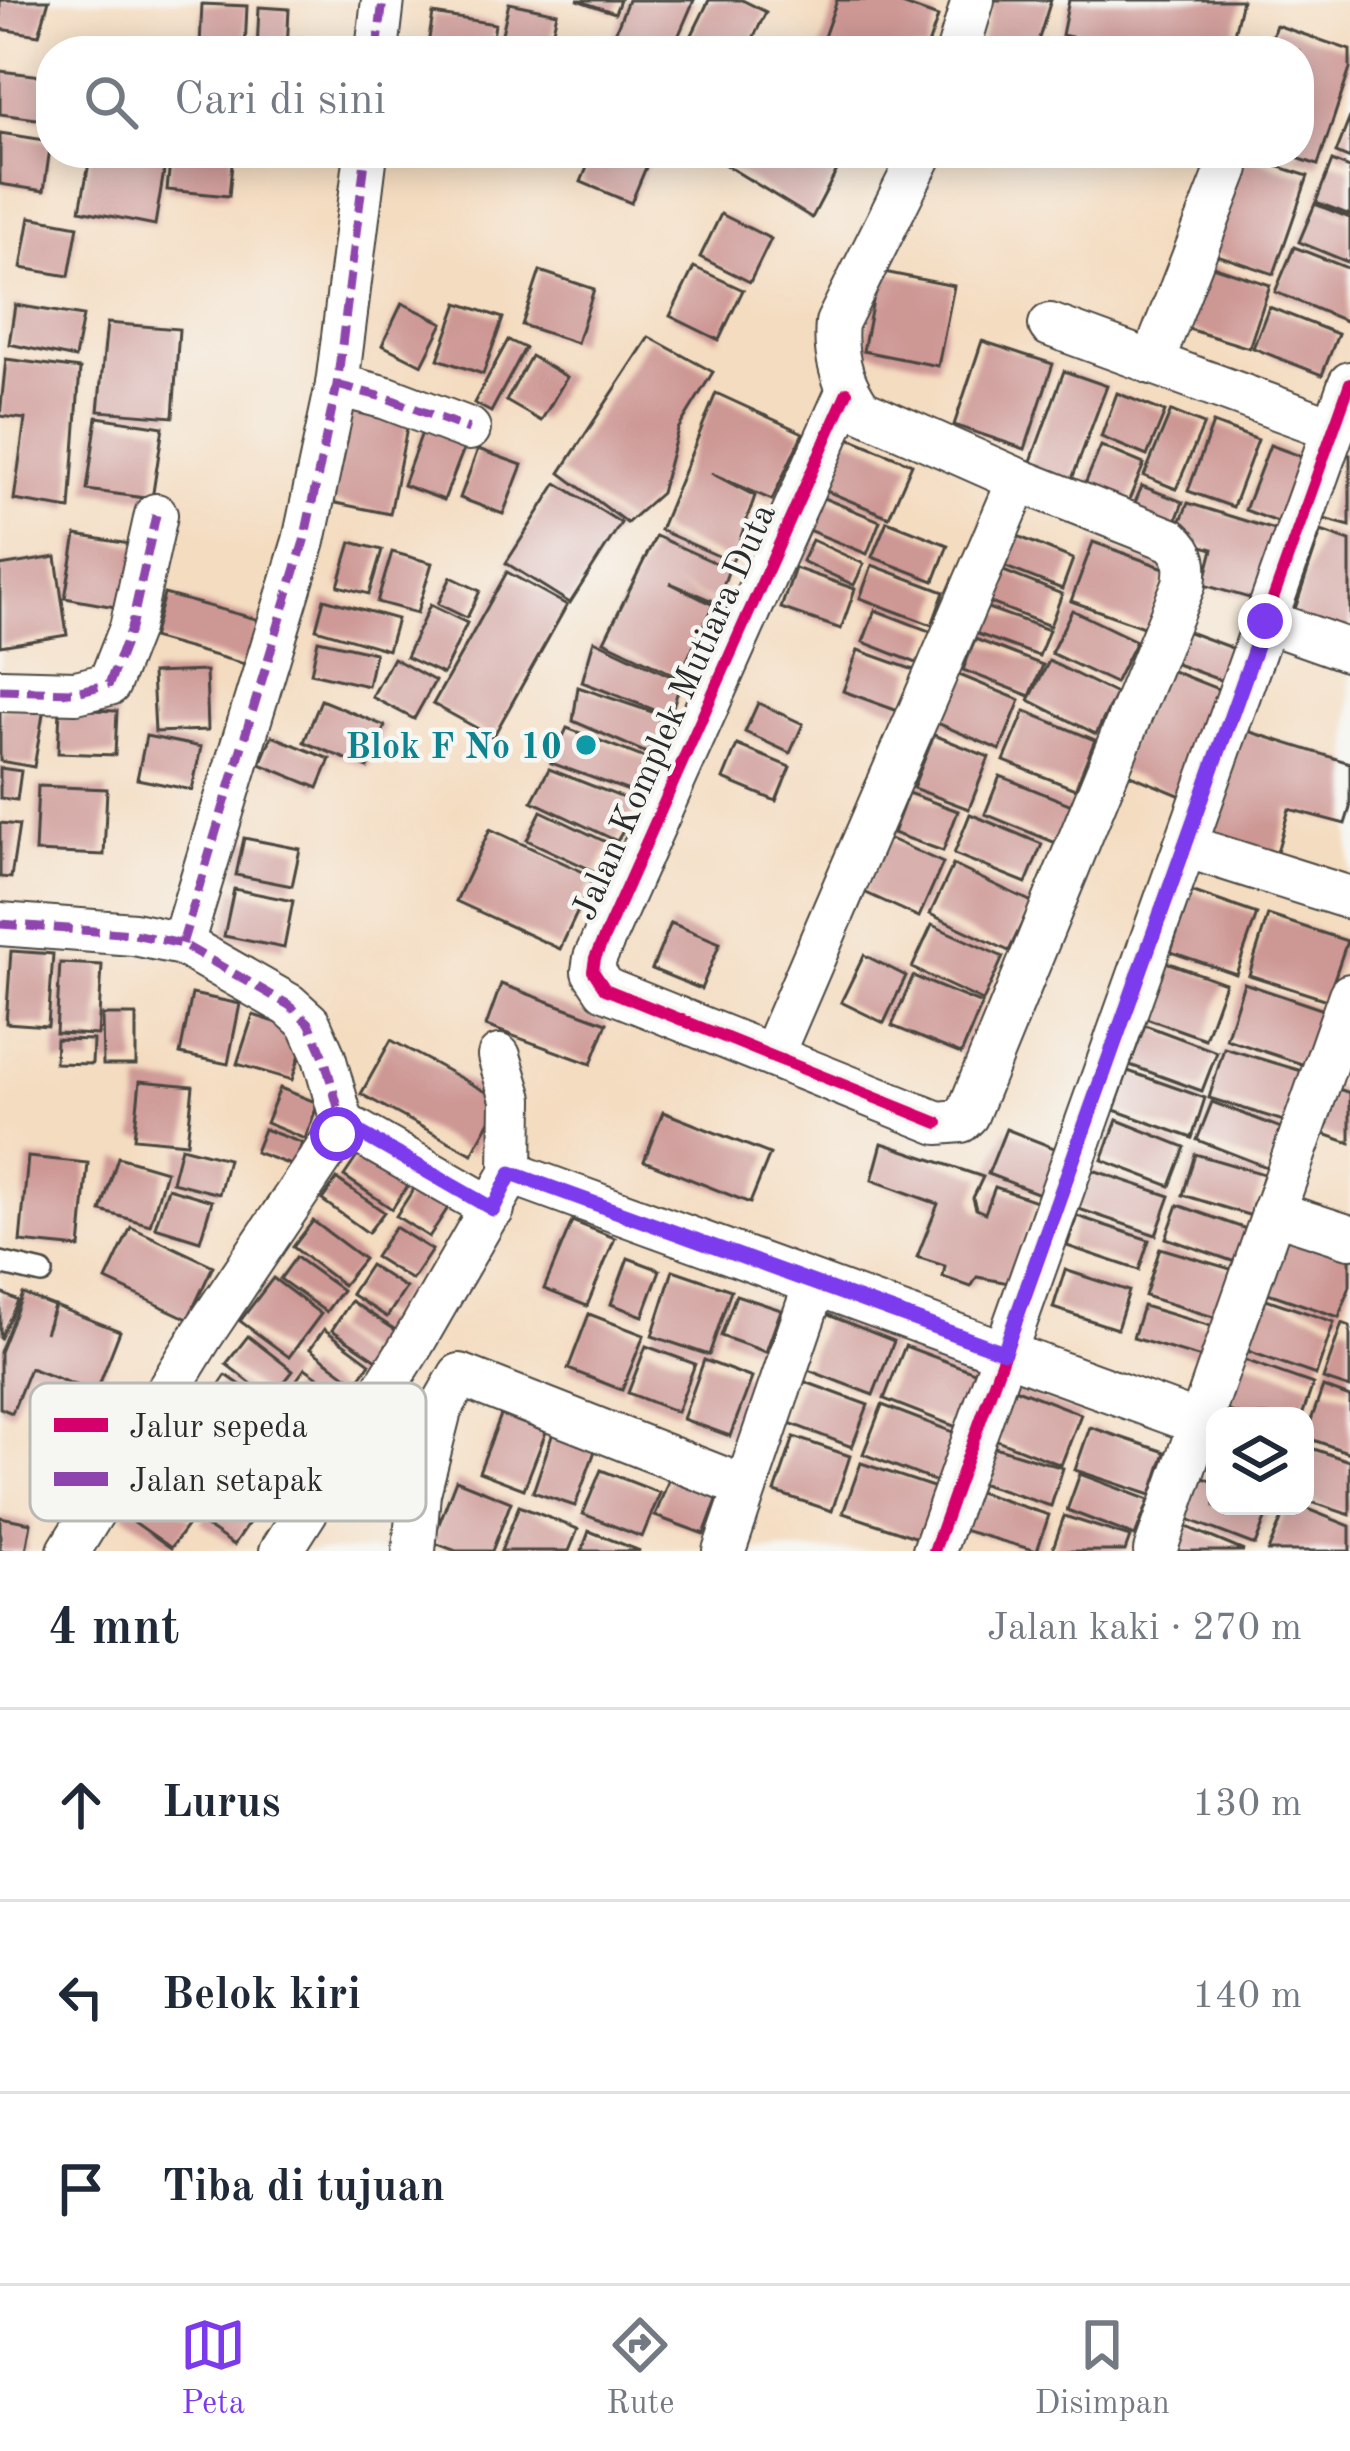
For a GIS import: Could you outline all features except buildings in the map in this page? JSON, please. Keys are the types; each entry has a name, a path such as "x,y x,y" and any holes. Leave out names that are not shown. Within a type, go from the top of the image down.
{"street":[{"path":"379,36 383,0"},
{"path":"963,36 974,0"},
{"path":"182,944 304,541 337,385 364,168"},
{"name":"Jalan Komplek Mutiara Duta","path":"841,368 593,971 605,989 938,1123 961,1121 968,1114 1184,584 1186,568 1182,550 1171,540 1018,480 861,410 841,368 837,323 914,168"},
{"path":"1152,363 1228,168"},
{"path":"1050,325 1334,429"},
{"path":"934,1551 1350,383"},
{"path":"337,385 469,429"},
{"path":"772,1055 1018,480"},
{"path":"0,690 96,691 109,684 131,628 156,515"},
{"path":"1265,621 1350,651"},
{"path":"1185,846 1350,898"},
{"path":"0,924 134,934 182,944 289,1005 309,1023 324,1057 345,1132"},
{"path":"1155,1551 1350,994"},
{"path":"384,1383 502,1191 512,1099 500,1056"},
{"path":"172,1383 337,1134 355,1130 502,1191 815,1284 1201,1424"},
{"path":"1273,1212 1350,1237"},
{"path":"724,1551 815,1284"},
{"path":"426,1465 440,1410 460,1375 746,1487"},
{"path":"69,1551 87,1521"},
{"path":"281,1551 299,1521"}],"lane":[{"path":"0,1263 42,1273"}],"marked path":[{"path":"379,36 383,0"},
{"path":"182,944 304,541 337,385 364,168"},
{"path":"337,385 469,429"},
{"path":"0,690 76,692 109,684 131,628 156,515"},
{"path":"0,924 134,934 182,944 289,1005 309,1023 324,1057 345,1132"}],"cycle path":[{"path":"934,1551 1350,383"},
{"path":"847,392 593,971 605,989 938,1123"}],"place":[{"name":"Blok F No 10","path":"586,745"}],"route":[{"path":"337,1134 355,1130 493,1209 511,1173 1004,1352 1265,621"}]}
